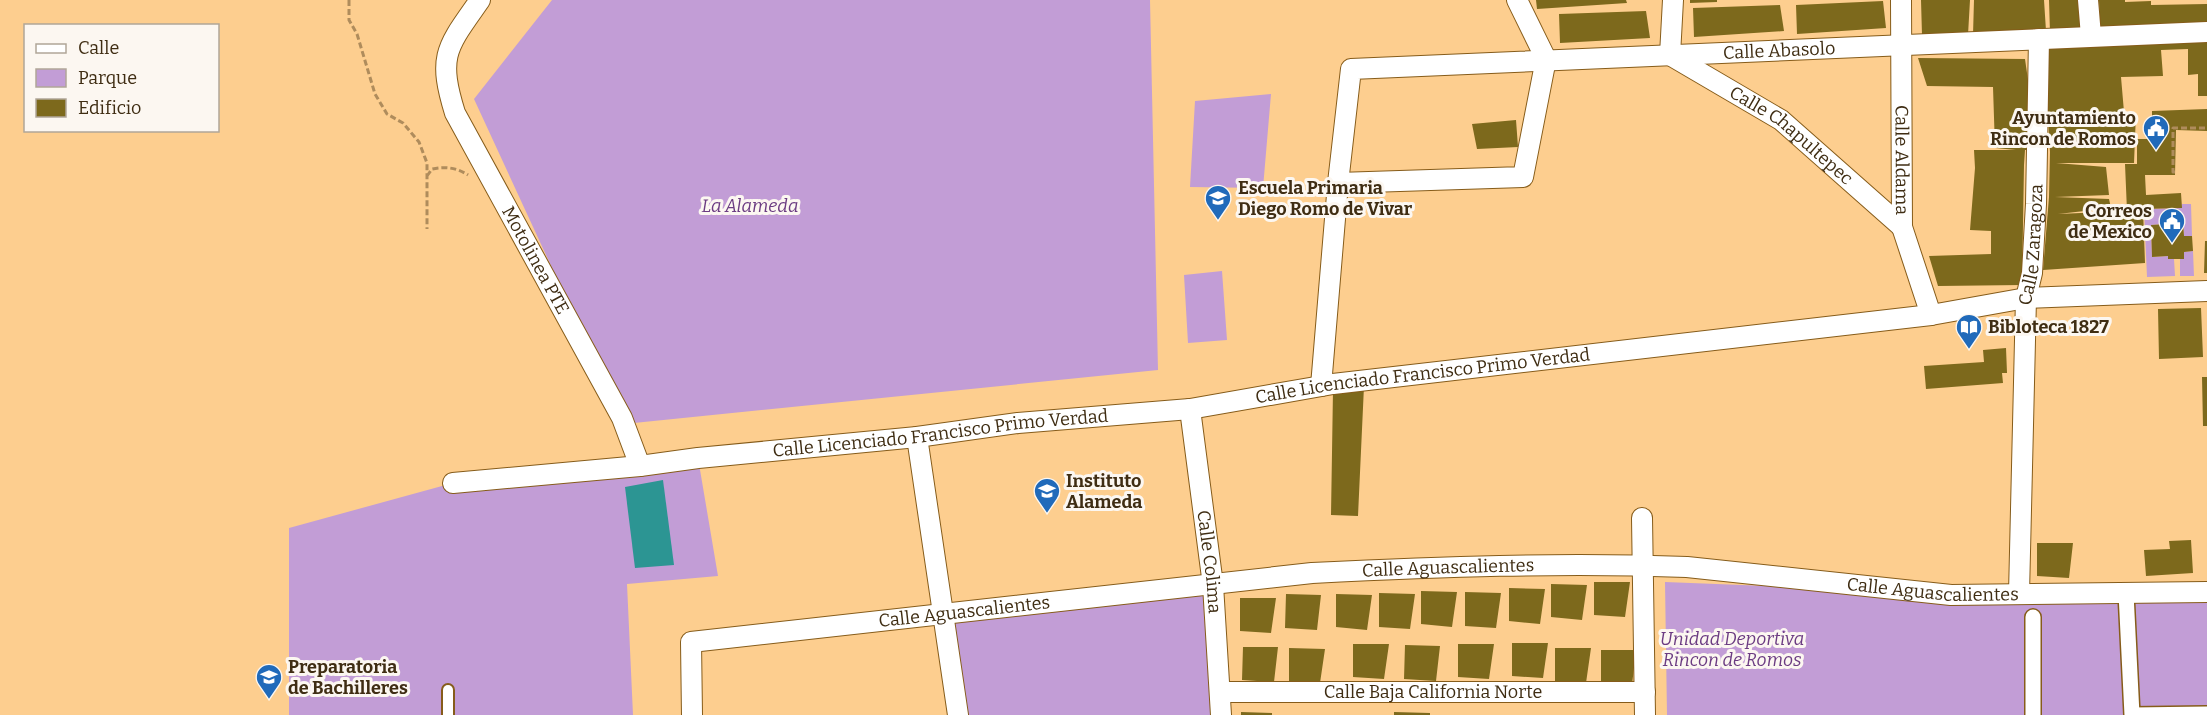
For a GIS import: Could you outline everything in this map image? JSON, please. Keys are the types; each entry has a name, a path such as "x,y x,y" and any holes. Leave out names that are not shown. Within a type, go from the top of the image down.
{"street":[{"name":"Motolinea PTE","path":"480,0 455,35 448,51 445,65 455,113 622,418 640,466"},
{"path":"1321,386 1338,183 1524,177 1546,59 1517,0"},
{"path":"1670,55 1673,0"},
{"name":"Calle Aldama","path":"1901,0 1902,227 1931,315"},
{"path":"2088,0 2091,36"},
{"name":"Calle Abasolo","path":"1338,183 1352,69 2207,32"},
{"name":"Calle Zaragoza","path":"2019,594 2026,298 2032,273 2036,204 2039,39"},
{"name":"Calle Chapultepec","path":"1670,55 1781,120 1902,227"},
{"name":"Calle Licenciado Francisco Primo Verdad","path":"453,483 640,466 1018,423 1190,409 1321,386 1931,315 2026,298 2207,291"},
{"name":"Calle Colima","path":"1190,409 1213,585 1221,715"},
{"path":"917,436 958,715"},
{"path":"1642,518 1645,715"},
{"name":"Calle Aguascalientes","path":"692,715 691,642 1312,573 1390,569 1644,565 1687,567 1951,595 2207,592"},
{"path":"2127,593 2132,715 2207,714"},
{"path":"2033,617 2033,715"},
{"name":"Calle Baja California Norte","path":"1221,692 1645,692"}],"lane":[{"path":"448,690 448,715"}],"path":[{"path":"349,0 349,20 357,34 375,94 387,114 403,123 419,142 427,163 427,229"},
{"path":"2175,172 2173,172 2173,128 2207,128"},
{"path":"426,178 432,169 441,167 458,169 475,179"}],"green space":[{"name":"La Alameda","path":"552,0 1150,0 1158,370 624,424 474,99"},
{"path":"1271,94 1263,188 1190,187 1195,101"},
{"path":"2182,204 2191,204 2192,236 2184,236 2183,223 2151,225 2152,257 2168,256 2168,259 2174,259 2175,276 2147,277 2144,209 2181,208"},
{"path":"2193,251 2194,276 2180,276 2180,259 2184,252"},
{"path":"1222,271 1227,340 1188,343 1184,275"},
{"path":"698,458 718,576 627,584 633,715 289,715 289,528 453,483"},
{"name":"Unidad Deportiva Rincon de Romos","path":"1665,582 2207,603 2207,715 1667,715"},
{"path":"1213,585 1215,715 958,715 943,613"}],"water":[{"path":"663,480 674,565 635,568 625,487"}],"building":[{"path":"1536,0 1626,0 1627,3 1537,9"},
{"path":"1690,0 1717,0 1717,2 1690,3"},
{"path":"1921,0 1970,0 1968,35 1922,35"},
{"path":"1974,0 2044,0 2046,31 1973,35"},
{"path":"2049,0 2081,0 2084,29 2050,33"},
{"path":"2099,0 2151,1 2151,5 2207,4 2207,23 2100,28"},
{"path":"1883,1 1886,28 1797,34 1796,5"},
{"path":"1780,5 1784,31 1694,37 1693,8"},
{"path":"1646,11 1650,38 1560,43 1559,14"},
{"path":"2207,39 2207,96 2198,96 2198,74 2188,75 2188,49 2161,50 2163,76 2121,77 2124,112 2083,113 2136,113 2134,163 2056,163 2106,167 2109,195 2055,197 2109,199 2111,208 2058,214 2127,211 2125,164 2137,164 2137,139 2152,139 2152,111 2207,109 2207,131 2176,130 2175,175 2145,175 2146,195 2181,193 2182,208 2143,209 2145,263 2043,270 2050,152 2044,46"},
{"path":"1918,58 2025,59 2029,87 2028,150 2025,150 2024,165 2022,285 1938,286 1929,256 1991,254 1991,231 1970,230 1975,168 1974,150 2016,150 1995,148 1993,87 1927,86"},
{"path":"1516,120 1518,147 1477,149 1472,124"},
{"name":"Correos de Mexico","path":"2183,223 2184,236 2192,236 2193,251 2184,252 2184,259 2168,259 2168,256 2152,257 2151,225"},
{"path":"2205,241 2207,241 2207,273 2204,273"},
{"path":"2201,308 2203,357 2159,359 2158,309"},
{"path":"2006,348 2007,373 2002,373 2003,383 1926,389 1924,366 1984,362 1983,350"},
{"path":"2202,377 2207,377 2207,426 2203,426"},
{"path":"1364,386 1358,516 1331,515 1333,390"},
{"path":"2191,540 2193,573 2146,576 2144,550 2170,549 2169,541"},
{"path":"2037,543 2073,543 2069,578 2037,576"},
{"path":"1594,582 1630,582 1625,617 1594,615"},
{"path":"1551,584 1587,585 1582,620 1551,617"},
{"path":"1509,588 1545,589 1540,624 1509,621"},
{"path":"1421,591 1457,592 1452,627 1421,624"},
{"path":"1465,592 1501,593 1496,628 1465,626"},
{"path":"1379,593 1415,594 1410,629 1379,627"},
{"path":"1286,594 1321,595 1317,630 1285,628"},
{"path":"1336,594 1372,595 1367,630 1336,627"},
{"path":"1240,598 1276,598 1271,633 1240,631"},
{"path":"1512,643 1548,643 1543,678 1512,676"},
{"path":"1353,644 1389,644 1384,679 1353,677"},
{"path":"1458,644 1494,644 1489,679 1458,677"},
{"path":"1405,645 1440,646 1436,681 1404,679"},
{"path":"1243,647 1278,647 1274,682 1242,680"},
{"path":"1289,648 1325,649 1320,683 1289,681"},
{"path":"1555,648 1591,648 1586,683 1555,681"},
{"path":"1601,650 1636,650 1632,685 1601,683"},
{"path":"1241,712 1272,713 1272,715 1241,715"},
{"path":"1394,712 1430,713 1430,715 1394,715"}],"place":[{"name":"Ayuntamiento Rincon de Romos","path":"2156,151"},
{"name":"Escuela Primaria Diego Romo de Vivar","path":"1218,221"},
{"name":"Correos de Mexico","path":"2172,244"},
{"name":"Bibloteca 1827","path":"1969,350"},
{"name":"Instituto Alameda","path":"1047,514"},
{"name":"Preparatoria de Bachilleres","path":"269,700"}]}
